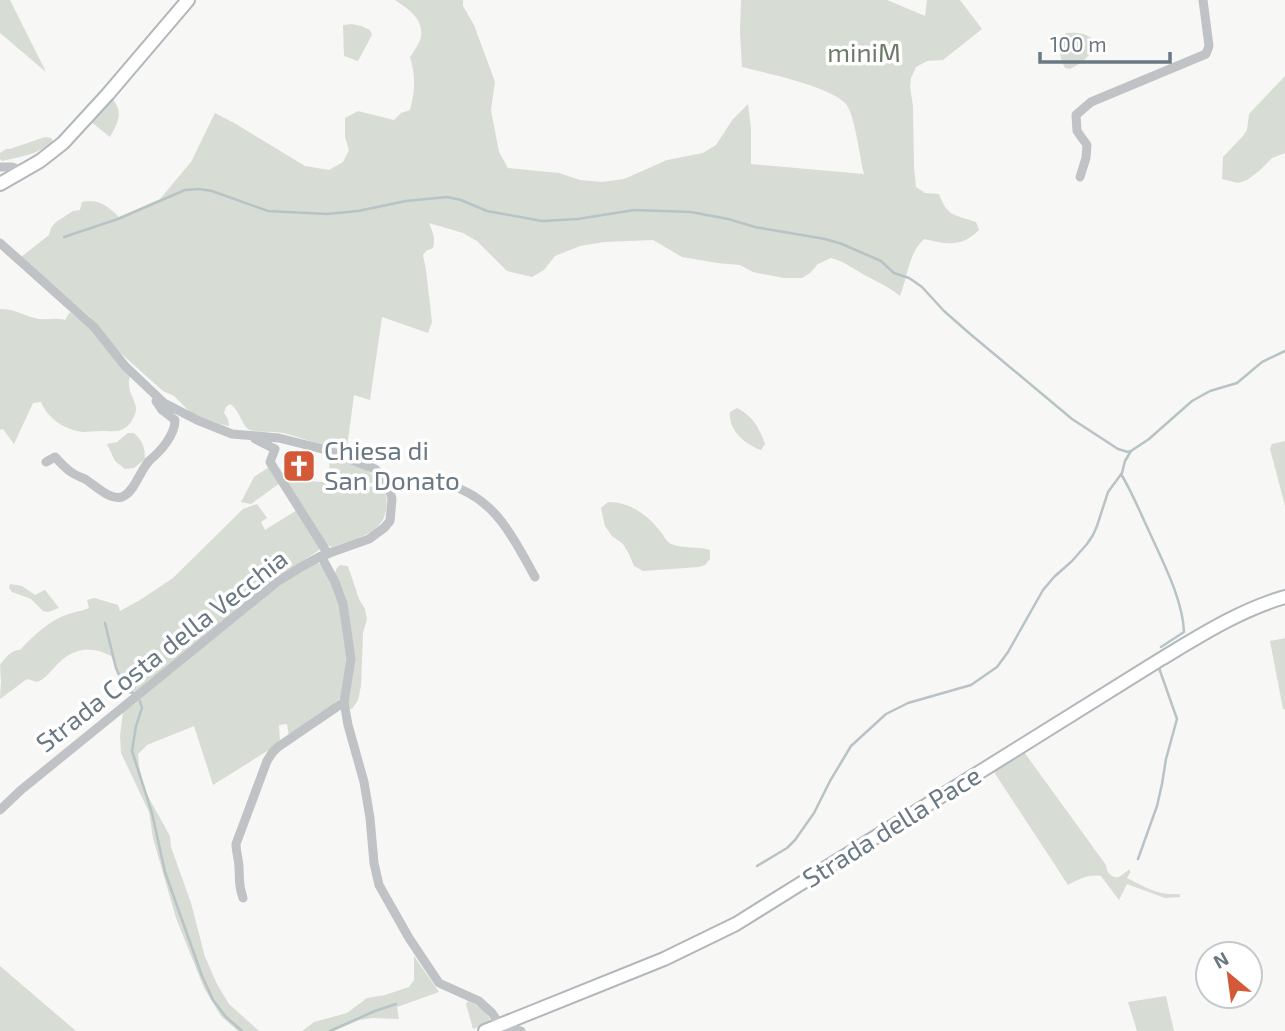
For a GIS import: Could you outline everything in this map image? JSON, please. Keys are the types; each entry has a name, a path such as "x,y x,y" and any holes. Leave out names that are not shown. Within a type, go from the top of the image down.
{"street":[{"path":"2,180 48,156 63,143 188,0"},
{"path":"1080,177 1087,145 1077,131 1076,115 1091,102 1206,54 1209,46 1203,0"},
{"path":"0,167 23,171"},
{"path":"0,243 94,327 125,366 164,403 197,421 232,434 279,438 326,450 375,469 389,486 447,485 469,494 490,507 509,530 535,577"},
{"path":"46,462 55,457 74,475 107,494 118,498 124,496 175,428 175,420 162,410 145,385"},
{"path":"249,435 275,449 270,462 324,555 343,604 351,659 344,702 364,782 379,885 439,983 480,1001 500,1025 521,1031"},
{"name":"Strada Costa della Vecchia","path":"0,810 277,582 324,555 369,539 384,528 390,521 389,486"},
{"name":"Strada della Pace","path":"485,1031 664,959 736,924 1161,659 1229,619 1285,597"},
{"path":"243,898 238,884 236,844 267,761 278,747 344,702"}],"green space":[{"path":"0,0 10,0 46,72 0,33"},
{"name":"miniM","path":"395,0 463,0 463,6 474,25 495,82 491,110 499,152 508,168 559,173 580,180 602,182 624,179 667,160 703,153 716,145 733,119 748,104 751,164 864,174 855,127 846,104 813,86 742,67 741,0 887,0 925,16 927,0 960,0 982,29 943,60 927,61 916,67 910,87 914,167 916,187 925,193 939,194 949,211 976,222 979,230 960,242 924,239 911,258 900,296 847,264 831,258 818,264 802,278 784,278 753,272 740,265 682,257 653,240 580,246 555,256 544,270 532,277 507,271 477,241 463,233 429,223 434,244 433,248 423,255 432,322 428,333 382,317 370,400 354,395 346,455 283,433 250,430 230,404 224,413 229,426 191,413 115,348 89,316 21,257 49,235 56,222 73,211 80,210 82,202 102,204 119,217 160,199 191,162 215,113 305,166 329,170 343,162 349,150 345,137 345,118 358,111 394,120 401,113 410,110 414,83 410,57 419,41 421,30 414,15"},
{"path":"352,24 370,30 372,35 358,61 344,56 343,25"},
{"path":"1066,33 1083,34 1096,43 1086,59 1070,69 1065,68 1060,54 1061,41"},
{"path":"1285,76 1285,153 1272,158 1247,180 1238,183 1222,179 1223,157 1247,130 1249,114"},
{"path":"112,98 119,113 110,137 90,121"},
{"path":"45,137 53,141 42,149 16,158 2,161 0,159 0,153 6,149"},
{"path":"0,309 30,317 65,320 70,312 91,329 131,373 129,386 136,409 129,425 116,431 76,431 53,418 41,402 33,403 14,444 3,429 0,430"},
{"path":"737,408 747,414 758,428 765,444 761,450 744,440 732,425 730,412"},
{"path":"128,433 134,433 140,439 145,459 134,468 125,469 115,461 107,444 117,442"},
{"path":"1285,441 1285,506 1270,449 1272,444"},
{"path":"329,454 365,469 383,483 330,479"},
{"path":"269,467 280,483 251,504 241,502 254,477"},
{"path":"283,475 310,481 385,488 387,503 381,523 366,535 332,547 327,545"},
{"path":"608,502 623,504 643,514 671,544 710,550 710,559 699,567 643,571 634,566 623,544 612,536 605,526 601,508"},
{"path":"257,504 267,518 261,522 265,530 297,510 322,548 268,585 132,694 125,692 111,656 95,650 80,650 67,656 42,679 37,682 27,679 0,699 0,665 8,655 20,650 57,619 89,608 87,600 94,598 118,605 120,611 140,600 173,578 243,509"},
{"path":"317,562 325,568 341,604 348,655 343,695 332,706 289,736 287,724 279,725 280,743 213,785 194,726 147,745 138,754 145,791 170,836 205,957 229,1004 259,1031 238,1031 221,1016 204,988 176,918 153,838 149,812 121,753 123,712 290,577"},
{"path":"340,565 348,566 367,619 363,633 361,686 358,700 352,709 348,708 346,700 353,664 335,573"},
{"path":"10,584 22,586 35,595 45,590 59,608 43,611 31,599 12,592"},
{"path":"1285,638 1285,709 1283,709 1270,641"},
{"path":"1024,752 1110,874 1119,877 1130,869 1127,878 1152,890 1165,894 1180,894 1180,897 1165,898 1127,884 1119,900 1101,876 1088,876 1068,885 994,772"},
{"path":"414,956 439,992 397,1007 399,1019 373,1018 359,1020 334,1031 302,1031 314,1022 347,1013 367,998 409,987 414,980"},
{"path":"0,966 76,1031 0,1031"},
{"path":"1166,996 1174,1031 1137,1031 1128,1002"},
{"path":"468,1001 487,1014 490,1020 486,1024 473,1029 466,1004"}],"waterway":[{"path":"64,237 118,219 185,190 199,189 268,211 327,214 447,197 487,211 542,221 578,219 634,210 691,212 728,219 755,227 825,239 881,261 894,273 909,278 922,287 944,311 1072,419 1118,449 1131,451"},
{"path":"757,866 795,840 814,813 851,746 886,714 908,703 971,685 997,667 1043,590 1093,535 1108,492 1122,473 1131,451 1149,439 1192,401 1210,391 1237,383 1262,362 1285,351"},
{"path":"1121,474 1165,566 1180,606 1184,632 1161,647"},
{"path":"105,623 116,668 126,691 133,693"},
{"path":"1138,859 1157,806 1177,719 1159,665"},
{"path":"140,701 142,708 132,751 152,813 165,872 213,1000 226,1017 242,1031"},
{"path":"330,1031 396,1004"}],"place":[{"name":"Chiesa di San Donato","path":"299,466"}]}
